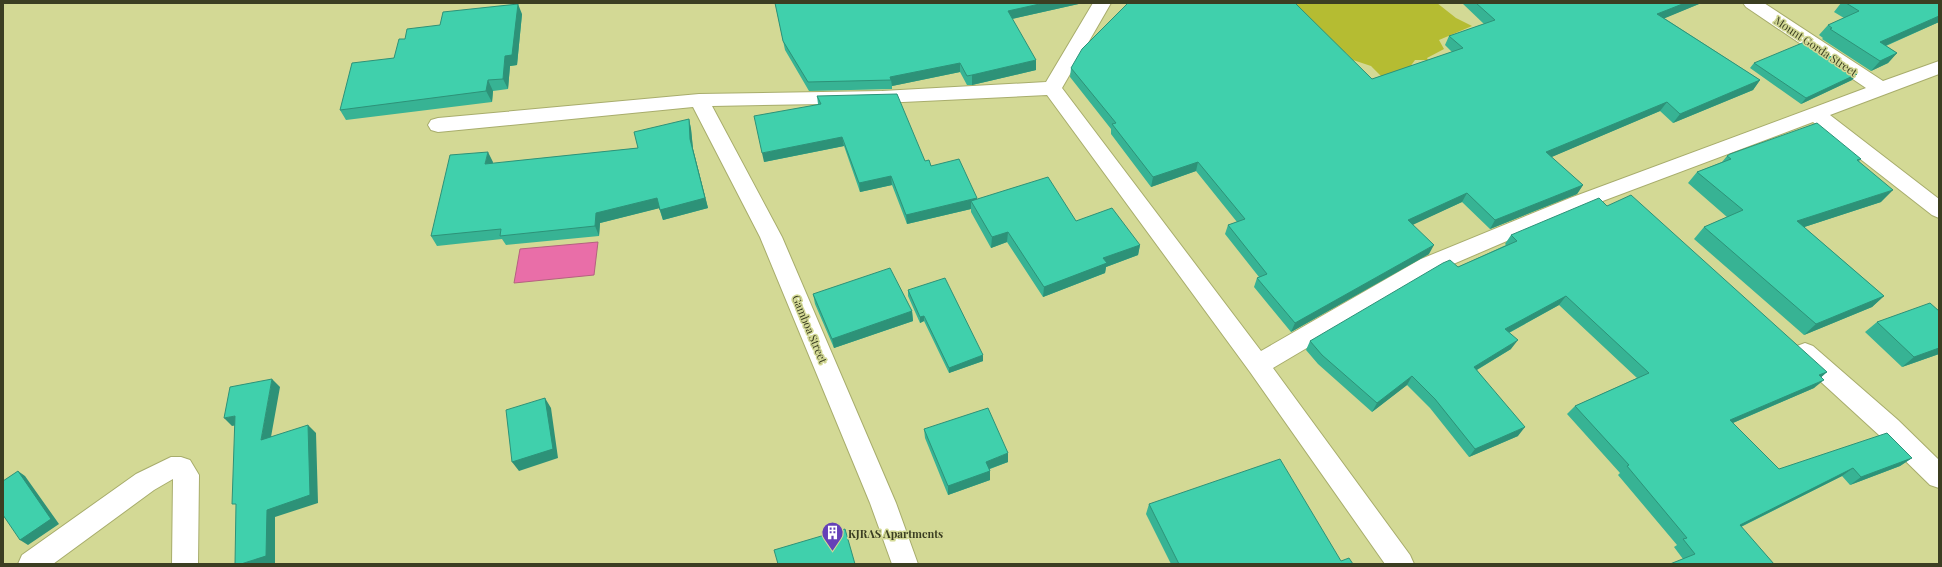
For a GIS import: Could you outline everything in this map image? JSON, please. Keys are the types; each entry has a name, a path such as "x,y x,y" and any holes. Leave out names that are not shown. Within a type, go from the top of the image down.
{"street":[{"path":"1052,88 1102,3"},
{"name":"Mount Gorda Street","path":"1752,3 1881,89"},
{"path":"1258,365 1429,265 1620,187 1939,68"},
{"path":"438,126 699,100 882,97 1052,88"},
{"path":"1052,88 1258,365 1401,564"},
{"name":"Gamboa Street","path":"699,100 771,237 883,504 905,564"},
{"path":"1816,114 1939,210"},
{"path":"1620,187 1638,203"},
{"path":"1790,339 1889,428 1939,477"},
{"path":"31,564 145,482 171,468 181,468 186,475 185,564"}],"shaded area":[{"path":"1287,3 1437,3 1456,18 1472,26 1439,40 1444,49 1427,58 1428,60 1415,60 1404,75 1384,79 1371,66 1353,60 1346,53 1334,49"},
{"path":"598,242 594,275 514,283 520,249"}],"building":[{"path":"775,3 1044,3 1008,11 1036,60 967,76 960,63 890,77 891,80 808,82 783,41"},
{"path":"1128,3 1295,3 1372,79 1463,48 1449,36 1495,20 1476,3 1685,3 1657,14 1760,80 1680,114 1667,102 1546,152 1583,185 1495,220 1467,193 1408,220 1434,245 1295,323 1257,278 1267,274 1228,225 1245,219 1198,162 1153,177 1112,124 1116,123 1071,68 1082,49"},
{"path":"1846,3 1939,3 1939,16 1880,42 1897,53 1880,61 1830,29 1832,28 1828,25 1859,11"},
{"path":"518,4 512,55 505,56 503,79 488,80 486,91 340,110 352,63 394,58 399,39 405,39 407,29 440,25 443,12"},
{"path":"1807,41 1857,74 1806,98 1754,63"},
{"path":"897,94 925,161 929,160 931,166 959,159 977,198 906,215 891,176 859,183 842,137 762,153 754,116 821,104 817,96"},
{"path":"689,119 690,139 705,198 660,210 657,198 596,213 595,226 500,236 501,229 431,236 450,155 488,152 485,164 638,148 634,132"},
{"path":"1817,123 1861,159 1857,160 1893,190 1797,221 1884,296 1816,324 1704,227 1743,210 1697,172 1731,159 1727,156 1730,154"},
{"path":"1048,177 1076,221 1112,208 1140,245 1103,258 1107,263 1044,287 1008,232 992,237 971,201"},
{"path":"1631,195 1827,372 1819,375 1824,380 1730,420 1779,469 1887,433 1912,458 1861,477 1853,468 1740,525 1774,564 1670,564 1695,554 1683,539 1687,538 1627,466 1629,465 1575,406 1649,373 1566,296 1505,329 1518,340 1474,367 1525,427 1475,449 1435,399 1412,376 1377,403 1322,355 1310,341 1443,263 1450,260 1458,267 1517,241 1511,235 1599,198 1607,206"},
{"path":"890,268 912,311 832,339 813,294"},
{"path":"945,278 983,355 949,368 924,316 920,317 908,290"},
{"path":"1930,303 1939,311 1939,348 1914,357 1877,322"},
{"path":"272,379 261,440 308,425 310,495 267,510 266,556 241,564 235,564 236,504 232,504 235,416 224,418 230,387"},
{"path":"545,398 553,449 512,462 506,410"},
{"path":"988,408 1008,453 986,462 990,471 948,486 924,429"},
{"path":"1280,459 1341,561 1349,558 1353,564 1179,564 1149,504"},
{"path":"18,471 51,519 20,540 3,515 3,481"},
{"path":"845,529 855,564 778,564 774,550"}],"place":[{"name":"KJRAS Apartments","path":"833,552"}]}
